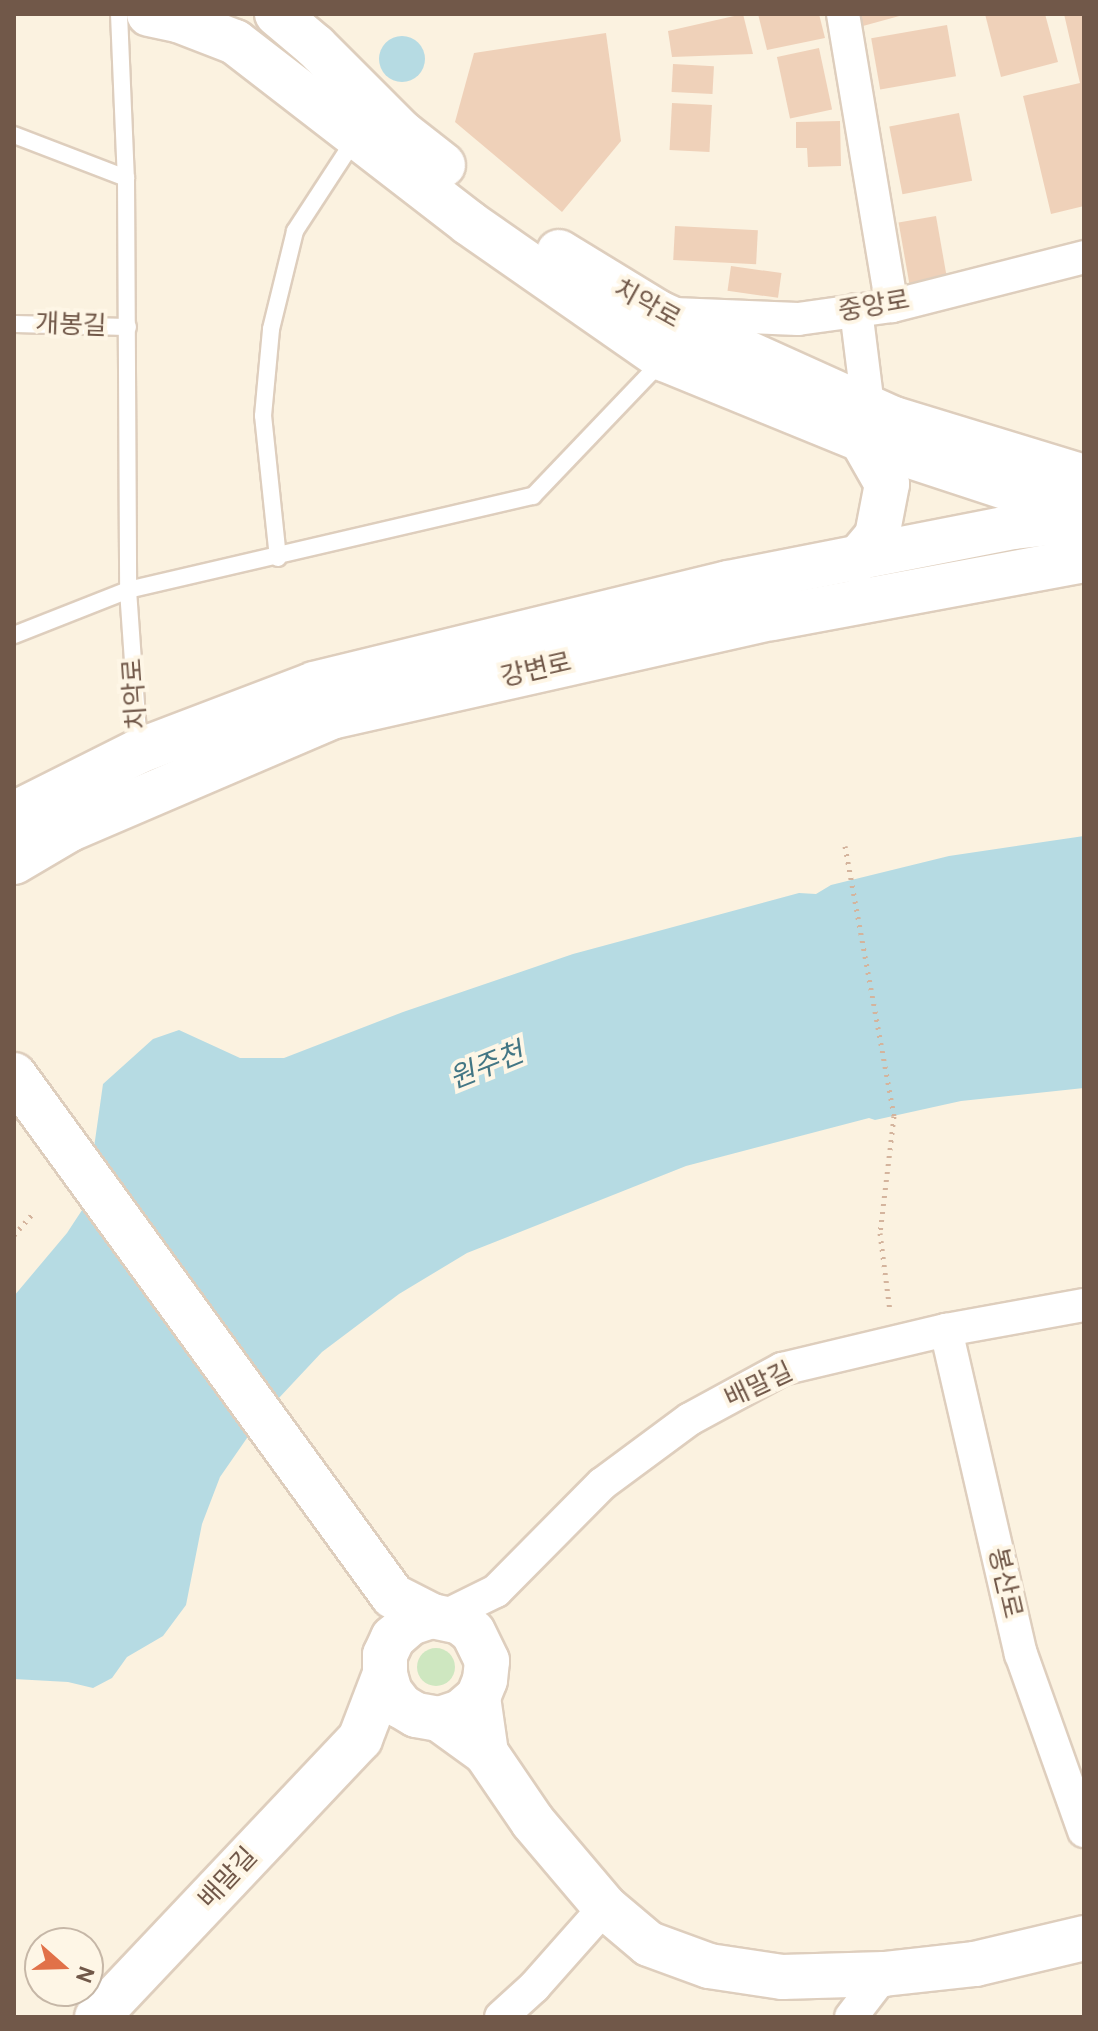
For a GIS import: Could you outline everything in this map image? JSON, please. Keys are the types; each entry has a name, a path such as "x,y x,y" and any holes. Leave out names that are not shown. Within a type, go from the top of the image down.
{"street":[{"name":"치악로","path":"149,14 178,20 235,42 469,223 664,359 865,424 1084,516"},
{"name":"치악로","path":"277,14 315,46 402,133 477,192 577,264 659,313 865,424 894,419 1084,477"},
{"path":"843,14 892,306"},
{"name":"중앙로","path":"659,313 798,319 892,306 1084,257"},
{"path":"856,310 865,424 887,484 877,536 856,561"},
{"name":"강변로","path":"14,814 139,751 314,684 728,583 1084,516"},
{"name":"강변로","path":"14,862 70,829 331,717 772,618 1084,560"},
{"path":"14,1075 390,1636 390,1692 401,1706 427,1717 486,1753 566,1864 605,1907 649,1944 709,1966 782,1977 884,1974 975,1964 1084,1938"},
{"name":"배말길","path":"438,1616 496,1591 602,1484 690,1419 782,1369 946,1330 1084,1305"},
{"name":"봉산로","path":"946,1330 1021,1654 1084,1831"},
{"path":"360,1739 427,1717 461,1712 482,1679 496,1591"},
{"path":"390,1636 438,1616 473,1632 482,1679 486,1753"},
{"path":"360,1739 390,1636"},
{"name":"배말길","path":"97,2017 360,1739"},
{"path":"501,2017 534,1987 605,1907"},
{"path":"851,2017 884,1974"}],"lane":[{"name":"치악로","path":"119,14 126,178 128,590 139,751"},
{"path":"278,558 263,416 271,329 295,231 357,134"},
{"path":"14,135 126,178"},
{"name":"개봉길","path":"14,324 128,327"},
{"name":"치악로","path":"128,590 278,558 533,496 664,359"},
{"path":"14,635 128,590"}],"path":[{"path":"845,846 894,1116 880,1233 895,1342"},
{"path":"14,1235 34,1212"}],"green space":[{"path":"436,1648 450,1653 455,1667 450,1681 436,1686 422,1681 417,1667 422,1653"}],"water":[{"path":"402,36 418,43 425,59 418,75 402,82 386,75 379,59 386,43"},
{"name":"원주천","path":"1084,836 1084,1088 961,1101 875,1120 869,1118 686,1166 467,1253 399,1294 322,1352 263,1415 220,1477 202,1524 186,1605 163,1636 127,1657 112,1678 93,1688 68,1682 14,1679 14,1296 67,1233 86,1204 103,1084 153,1039 179,1030 240,1058 284,1058 403,1012 573,954 799,893 816,894 831,885 949,856"}],"building":[{"path":"743,14 753,54 672,57 668,31"},
{"path":"758,14 819,14 825,38 767,50"},
{"path":"848,14 903,14 903,15 852,29"},
{"path":"985,14 1045,14 1058,62 1001,77"},
{"path":"1064,14 1084,14 1084,206 1051,214 1023,96 1080,83"},
{"path":"947,25 956,76 880,90 871,38"},
{"path":"606,33 621,141 562,212 455,122 474,53"},
{"path":"819,48 832,110 790,119 777,57"},
{"path":"673,64 714,66 712,94 672,92"},
{"path":"672,103 712,105 709,152 670,150"},
{"path":"959,113 972,181 902,194 889,127"},
{"path":"840,121 841,166 808,167 807,148 796,148 796,122"},
{"path":"936,216 948,282 910,289 899,223"},
{"path":"675,226 758,230 756,264 673,260"},
{"path":"731,266 782,273 778,298 728,291"}]}
